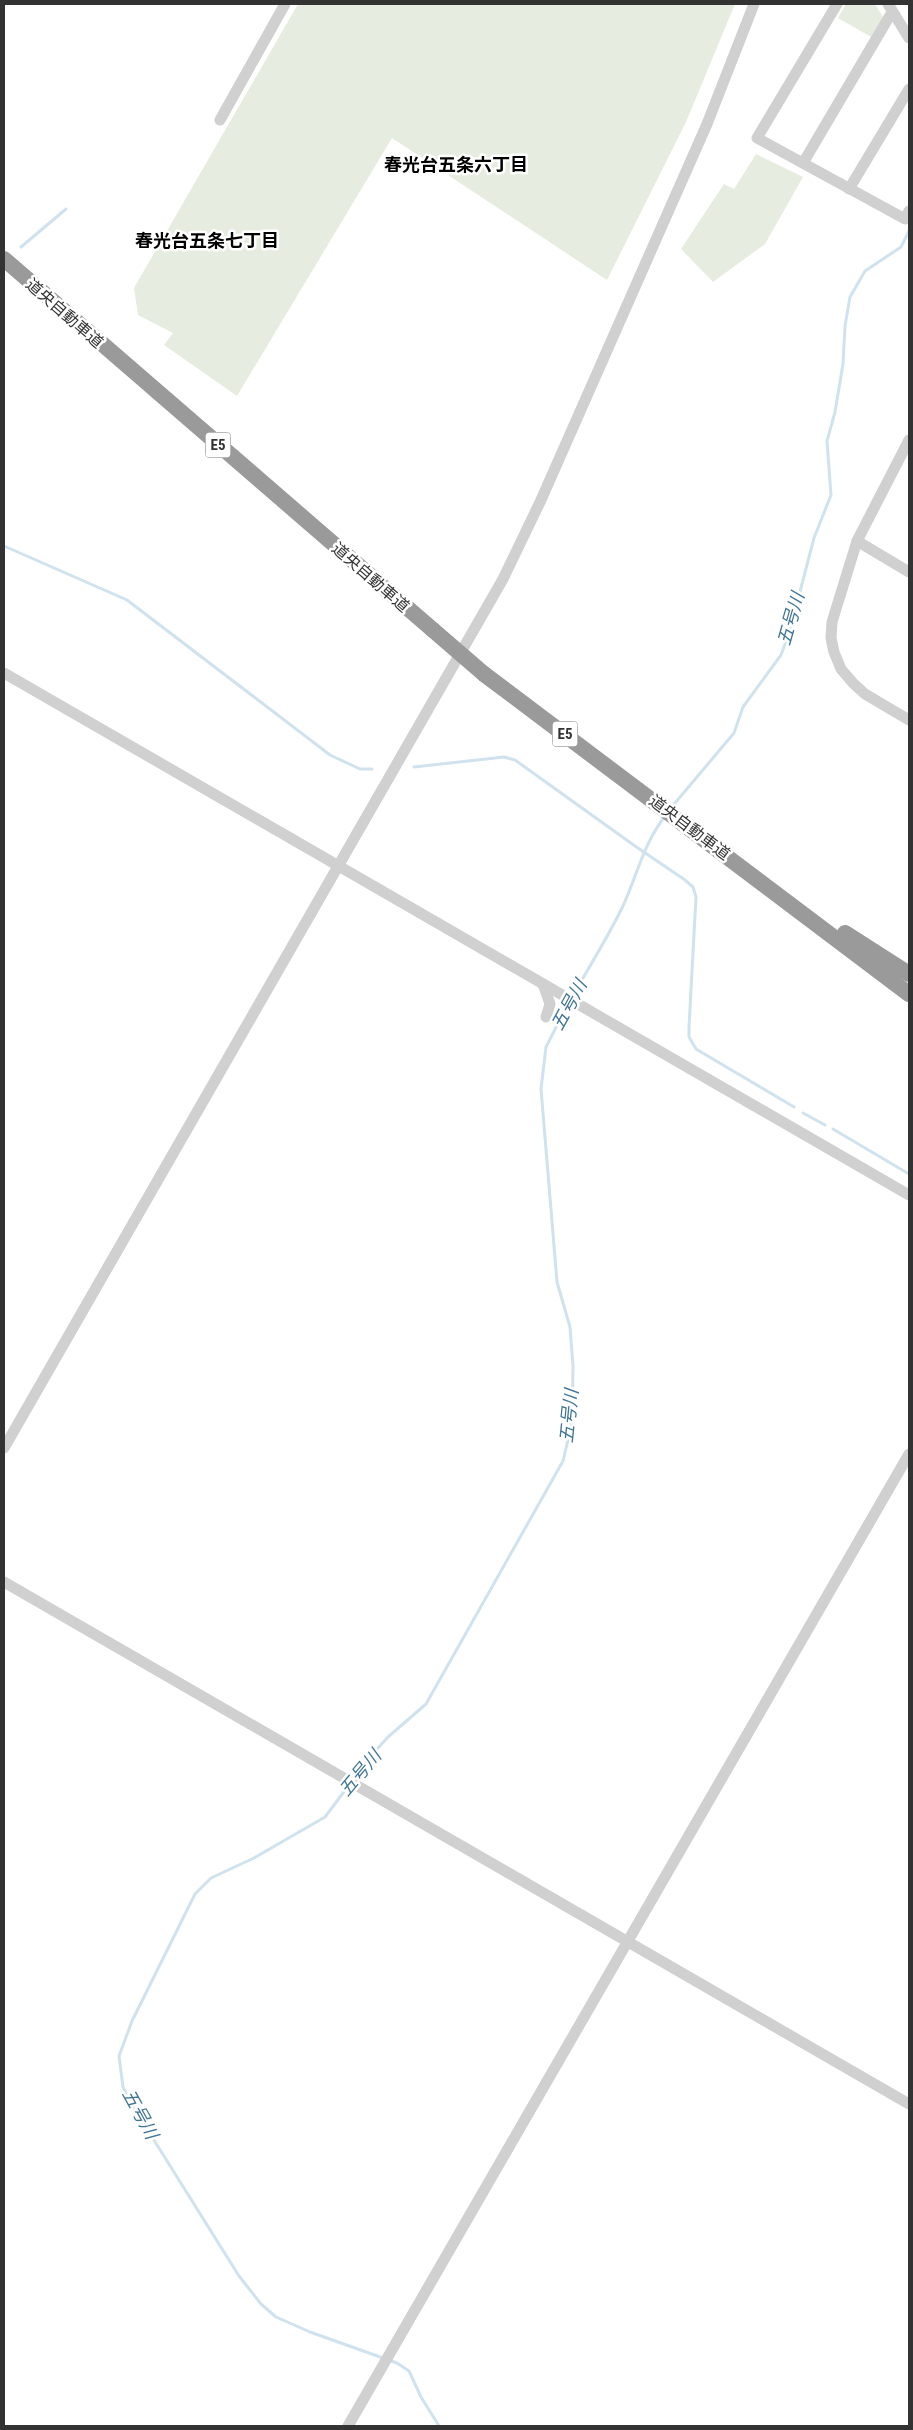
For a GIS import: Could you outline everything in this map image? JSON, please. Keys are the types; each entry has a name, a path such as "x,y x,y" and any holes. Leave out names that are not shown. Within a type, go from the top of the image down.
{"highway":[{"name":"道央自動車道","path":"4,259 484,674 698,833 909,994"},
{"name":"道央自動車道","path":"754,876 909,974"}],"street":[{"path":"220,120 285,4"},
{"path":"4,1448 504,579 541,500 707,124 754,4"},
{"path":"837,4 758,138 905,220 909,211"},
{"path":"803,163 890,8 909,38"},
{"path":"849,189 909,89"},
{"path":"908,444 856,541 832,622 831,638 841,669 853,683 865,694 909,720"},
{"path":"856,541 909,572"},
{"path":"4,673 909,1195"},
{"path":"543,984 550,1004 546,1017"},
{"path":"348,2426 909,1454"},
{"path":"4,1582 909,2104"}],"shaded area":[{"path":"298,4 735,4 686,122 607,280 392,138 237,396 164,345 173,333 138,315 134,288"},
{"path":"846,4 875,4 883,17 871,37 838,18"},
{"path":"756,154 803,177 765,244 713,282 681,249 724,184 734,189"}],"waterway":[{"path":"21,247 66,209"},
{"name":"五号川","path":"670,809 734,733 743,707 781,655 790,630 814,538 831,495 827,441 835,412 843,364 845,326 850,297 865,271 901,247 909,231"},
{"path":"4,546 127,600 330,755 360,769 372,769"},
{"path":"414,767 504,757 515,760 693,887 696,897 689,1037 696,1049 794,1107"},
{"name":"五号川","path":"572,997 617,918 646,848 665,816"},
{"name":"五号川","path":"352,1780 359,1769 388,1737 426,1704 563,1461 572,1423 573,1366 570,1327 557,1282 541,1089 546,1047 569,1002"},
{"path":"803,1113 825,1125"},
{"path":"833,1129 909,1174"},
{"name":"五号川","path":"349,1785 325,1817 254,1858 211,1878 195,1894 132,2021 119,2056 123,2087 132,2105 239,2276 261,2304 276,2317 310,2332 397,2363 409,2371 421,2397 439,2426"}],"district":[{"name":"春光台五条六丁目","path":"456,165"},
{"name":"春光台五条七丁目","path":"207,241"}]}
